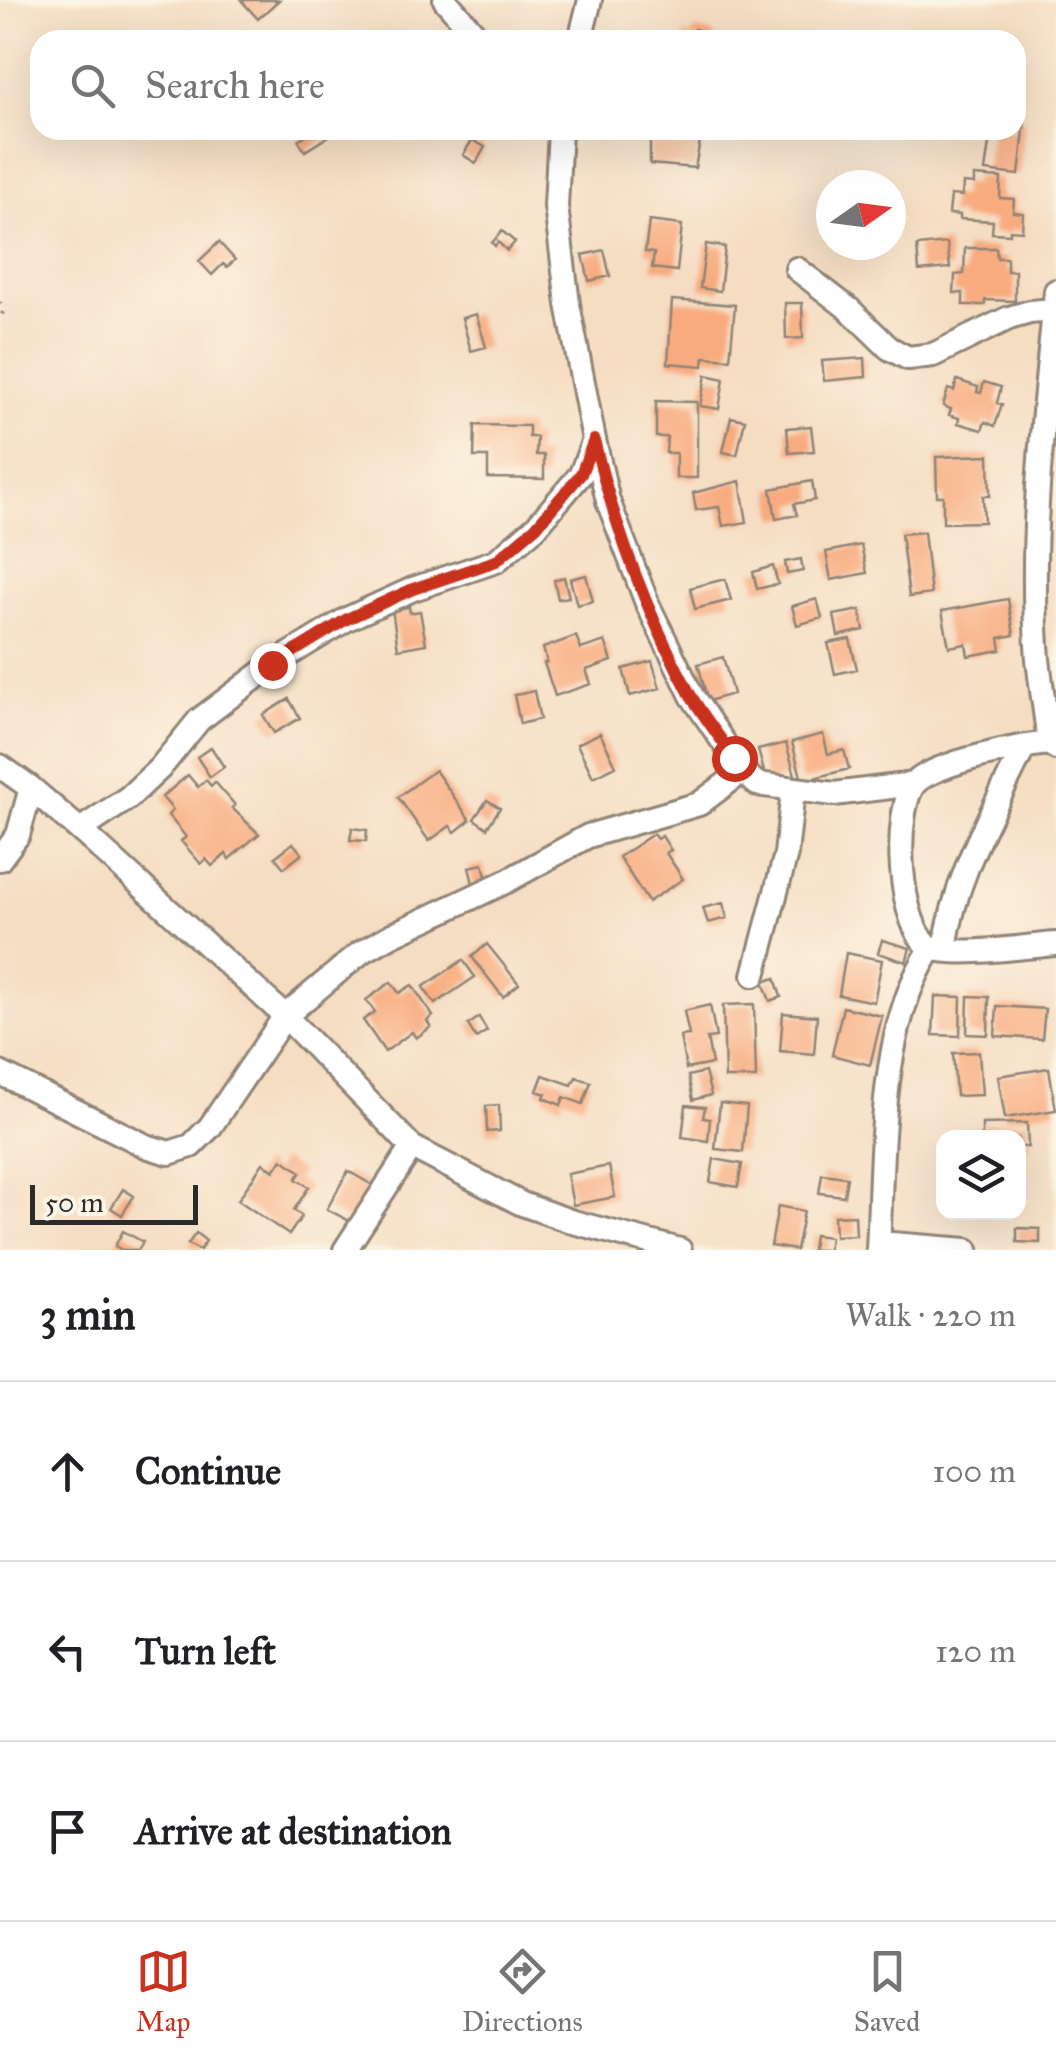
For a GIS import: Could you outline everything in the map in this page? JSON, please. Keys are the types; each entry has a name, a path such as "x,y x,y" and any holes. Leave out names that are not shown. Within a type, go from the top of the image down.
{"street":[{"path":"444,0 471,30"},
{"path":"582,30 590,0"},
{"path":"559,140 556,206 568,304 608,501 647,603 692,696 743,771 757,784 834,794 914,784 958,762 1024,746 1054,745 1038,659 1036,589 1038,478 1055,301 933,354 908,358 889,348 849,308 796,270"},
{"path":"80,830 128,798 160,768 199,720 272,665 347,619 413,589 496,561 536,527 581,474 594,440"},
{"path":"967,1250 879,1247 892,1067 903,1010 916,971 938,949 972,848 1024,746"},
{"path":"0,766 80,830 285,1016 412,1147 522,1204 573,1222 680,1250"},
{"path":"0,1074 146,1146 169,1153 191,1146 210,1127 285,1016 360,953 507,881 588,836 699,804 743,771"},
{"path":"914,784 904,821 901,874 921,938 938,949 1056,944"},
{"path":"0,859 18,836 32,788"},
{"path":"754,974 786,854 793,791"},
{"path":"345,1250 412,1147"}],"path":[{"path":"0,302 0,318"}],"building":[{"path":"241,0 279,0 258,19"},
{"path":"298,140 323,140 305,151"},
{"path":"472,140 485,147 476,163 463,155"},
{"path":"650,140 700,140 695,168 650,164"},
{"path":"990,140 1023,140 1019,175 985,171"},
{"path":"974,176 1001,178 1000,198 1014,199 1013,212 1023,213 1022,231 992,233 993,221 960,219 960,215 949,214 951,195 962,196 963,183 974,184"},
{"path":"649,221 682,225 677,271 652,268 654,253 645,252"},
{"path":"502,231 515,242 507,251 498,242 495,246 492,243"},
{"path":"219,242 235,260 227,267 223,264 212,275 199,261"},
{"path":"947,243 950,268 919,271 917,246"},
{"path":"706,244 725,247 720,291 700,288"},
{"path":"965,248 996,248 997,258 1007,258 1007,271 1015,271 1015,301 985,300 985,305 963,305 963,293 954,293 955,275 964,274"},
{"path":"604,250 610,276 589,281 583,255"},
{"path":"672,300 735,305 730,359 704,357 703,366 668,363"},
{"path":"785,303 802,303 803,338 786,339"},
{"path":"476,314 486,347 471,351 462,318"},
{"path":"865,358 866,377 824,381 822,361"},
{"path":"706,375 724,379 719,409 700,406"},
{"path":"957,380 978,387 977,392 981,393 984,382 1001,387 997,403 1002,404 995,426 985,422 982,430 958,423 959,418 949,415 951,409 943,406 948,389 954,391"},
{"path":"656,401 697,402 697,478 676,478 676,453 666,453 667,437 656,437"},
{"path":"731,417 745,420 737,455 723,452"},
{"path":"475,425 529,426 529,437 537,437 536,455 544,455 544,479 488,478 488,457 474,457"},
{"path":"811,426 814,451 789,453 787,428"},
{"path":"989,455 990,496 983,496 984,522 943,523 943,496 937,496 936,457"},
{"path":"740,481 747,522 723,526 719,507 696,510 693,493"},
{"path":"812,481 815,500 794,504 797,515 776,519 771,489"},
{"path":"924,532 931,594 909,597 901,534"},
{"path":"861,545 867,573 831,580 826,552"},
{"path":"801,559 803,571 787,574 785,562"},
{"path":"773,566 778,584 757,589 753,572"},
{"path":"586,575 593,601 577,605 570,579"},
{"path":"564,577 569,597 558,599 554,580"},
{"path":"725,579 731,600 695,609 690,588"},
{"path":"817,599 822,618 797,625 792,606"},
{"path":"1008,599 1014,635 999,638 1001,650 968,656 966,644 949,647 942,611"},
{"path":"409,607 410,613 420,611 426,644 398,649 392,609"},
{"path":"860,610 864,630 838,636 834,615"},
{"path":"576,636 581,649 605,641 612,661 586,670 591,684 555,696 543,648"},
{"path":"850,639 857,669 835,674 828,643"},
{"path":"723,657 733,694 708,701 698,664"},
{"path":"652,661 660,688 630,696 623,669"},
{"path":"534,691 540,719 520,724 514,695"},
{"path":"289,699 300,718 274,733 263,715"},
{"path":"600,733 616,766 593,777 577,744"},
{"path":"823,734 828,754 844,750 849,769 802,781 792,742"},
{"path":"786,743 795,775 767,782 758,750"},
{"path":"211,747 224,767 210,777 197,757"},
{"path":"435,770 470,820 455,832 450,826 429,841 398,797"},
{"path":"188,775 198,787 206,780 211,786 215,782 235,805 232,808 259,834 229,859 226,854 212,866 206,859 201,864 181,841 186,837 168,815 173,810 162,797"},
{"path":"487,800 500,808 487,828 474,819"},
{"path":"352,828 367,830 366,841 350,840"},
{"path":"653,834 657,839 662,836 671,850 666,853 683,879 648,902 619,857"},
{"path":"293,843 302,854 284,868 275,857"},
{"path":"483,864 488,884 474,888 469,867"},
{"path":"723,903 727,918 708,923 703,908"},
{"path":"882,940 910,948 906,962 878,953"},
{"path":"487,944 519,984 503,997 472,957"},
{"path":"846,953 882,960 874,1002 839,995"},
{"path":"463,960 475,977 435,1004 423,987"},
{"path":"775,978 781,997 770,1001 763,982"},
{"path":"391,982 399,993 412,985 433,1016 427,1021 431,1027 416,1038 412,1032 385,1052 363,1020 375,1012 366,1000"},
{"path":"935,996 961,997 960,1036 933,1035"},
{"path":"968,996 989,997 988,1035 967,1034"},
{"path":"754,1004 756,1078 725,1078 723,1005"},
{"path":"710,1005 716,1037 707,1038 712,1064 686,1069 680,1036 689,1035 684,1011"},
{"path":"997,1006 1045,1009 1042,1039 995,1036"},
{"path":"843,1007 882,1016 870,1065 832,1055"},
{"path":"783,1013 817,1016 814,1054 780,1051"},
{"path":"479,1017 487,1031 476,1038 468,1025"},
{"path":"979,1052 982,1095 956,1096 953,1053"},
{"path":"1049,1068 1056,1110 1005,1118 998,1076"},
{"path":"705,1072 711,1095 693,1100 688,1076"},
{"path":"543,1075 572,1085 576,1077 591,1082 583,1104 564,1097 561,1105 544,1098 546,1094 537,1091"},
{"path":"720,1103 747,1106 743,1152 715,1149"},
{"path":"499,1105 500,1131 487,1132 486,1106"},
{"path":"686,1105 705,1107 703,1118 710,1119 708,1141 682,1137"},
{"path":"1027,1123 1028,1147 1026,1130 982,1130 982,1124"},
{"path":"282,1159 301,1172 296,1179 309,1187 294,1210 302,1216 289,1235 238,1200 263,1163 274,1171"},
{"path":"714,1159 742,1164 738,1187 710,1182"},
{"path":"609,1166 615,1197 573,1205 567,1174"},
{"path":"348,1171 374,1186 353,1223 327,1209"},
{"path":"822,1174 847,1177 844,1196 819,1193"},
{"path":"123,1189 134,1196 122,1215 111,1208"},
{"path":"778,1206 804,1211 796,1250 771,1246"},
{"path":"855,1215 856,1235 835,1236 834,1216"},
{"path":"1017,1228 1040,1229 1040,1243 1017,1242"},
{"path":"123,1231 143,1242 138,1250 115,1246"},
{"path":"196,1233 206,1241 200,1250 188,1244"},
{"path":"814,1235 830,1237 828,1250 812,1250"}],"route":[{"path":"272,665 347,619 413,589 496,561 536,527 581,474 594,440 608,501 647,603 692,696 734,758"}]}
